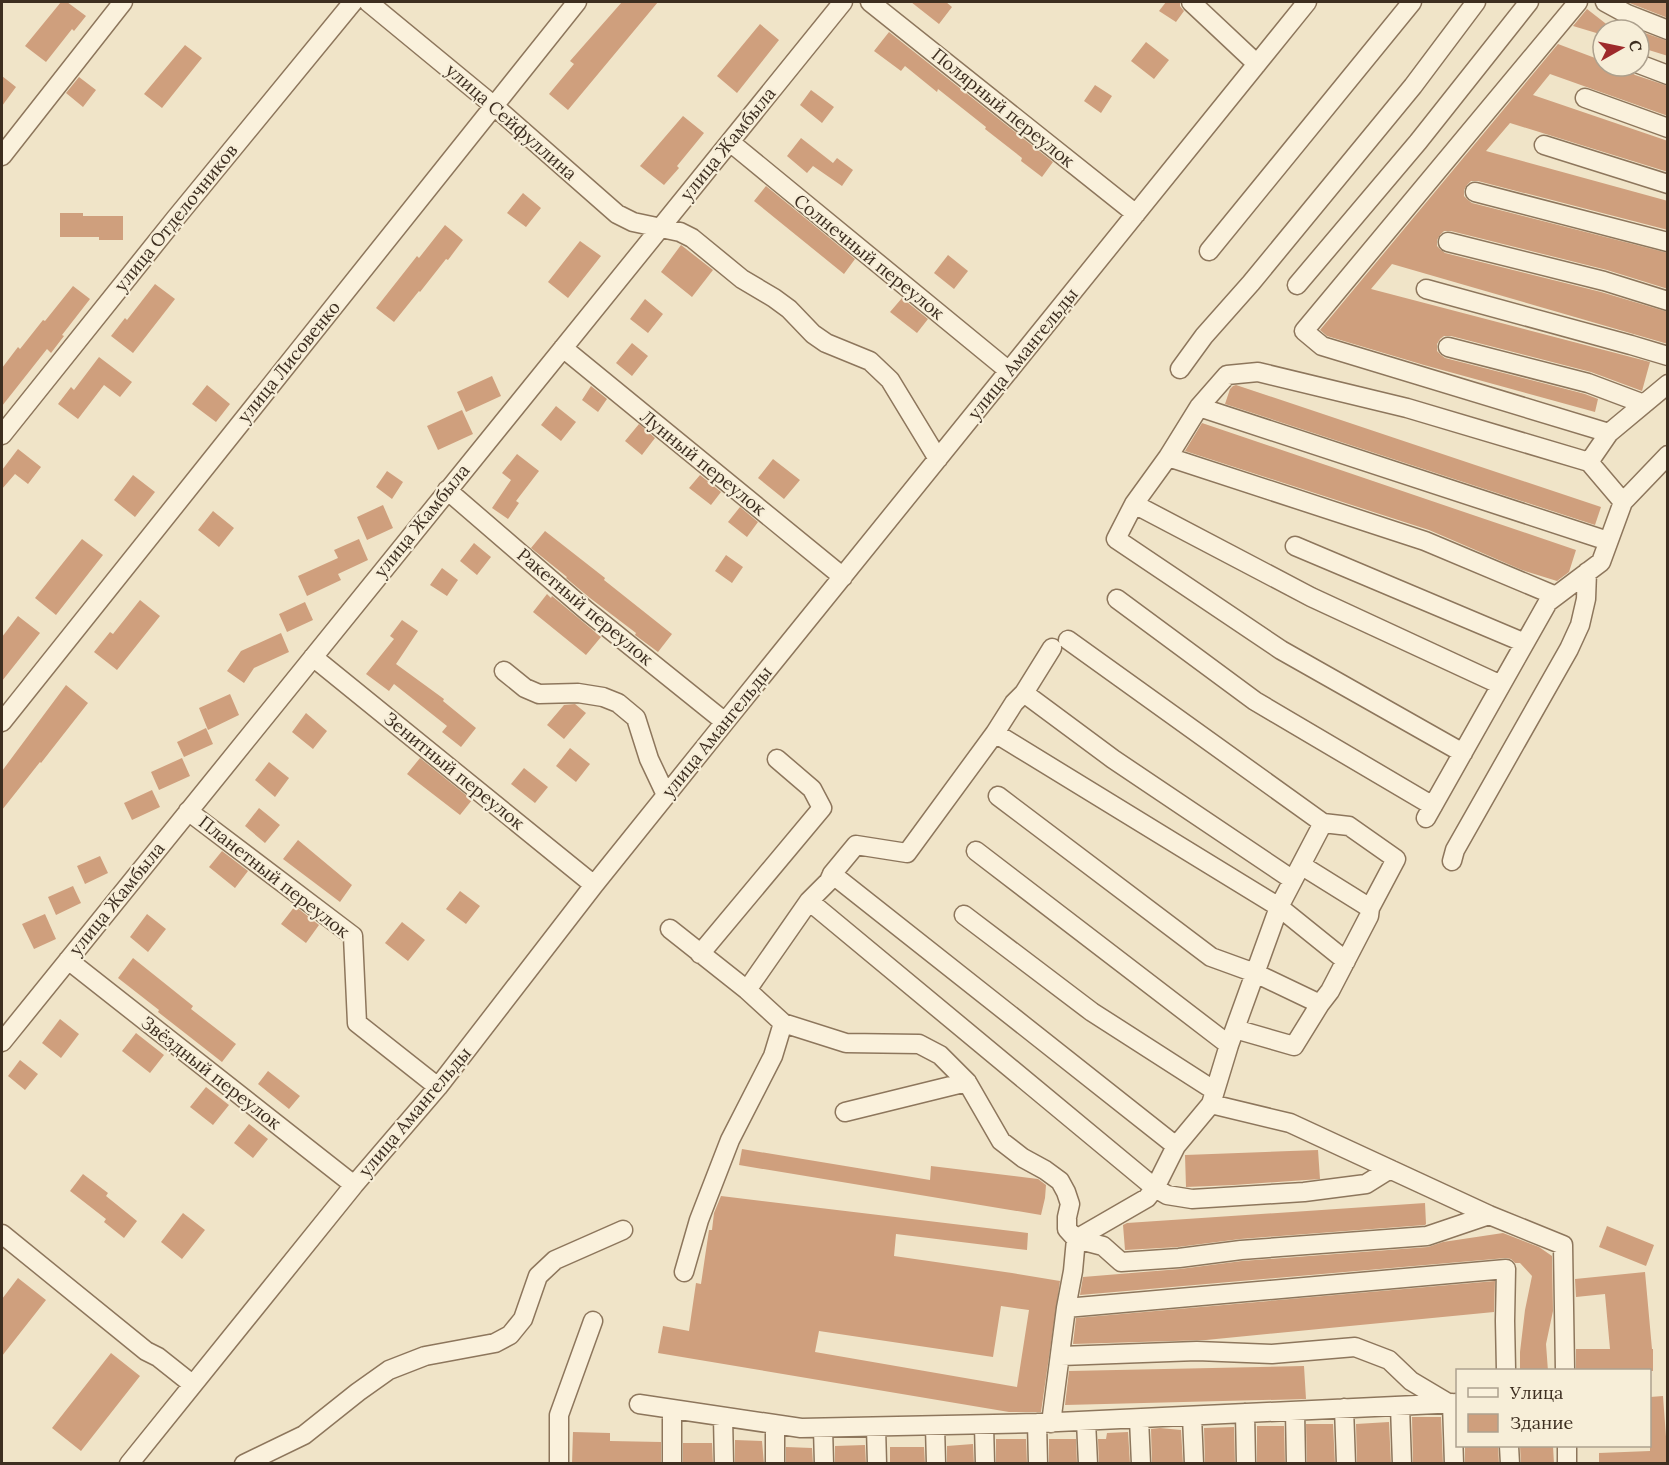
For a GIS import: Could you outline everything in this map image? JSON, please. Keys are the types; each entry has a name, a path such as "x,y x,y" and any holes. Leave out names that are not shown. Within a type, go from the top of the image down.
{"street":[{"path":"2,156 123,2"},
{"name":"улица Отделочников","path":"2,435 167,228 353,2"},
{"name":"улица Сейфуллина","path":"368,2 493,105 617,214 633,222 662,227 692,238 742,279 789,309 813,334 826,343 870,361 890,380 938,459"},
{"name":"улица Лисовенко","path":"2,722 576,2"},
{"name":"улица Жамбыла","path":"2,1042 843,2"},
{"name":"Полярный переулок","path":"870,2 1136,214"},
{"path":"1191,2 1257,64"},
{"name":"улица Амангельды","path":"129,1464 354,1185 438,1087 666,795 1307,2"},
{"path":"1209,251 1412,2"},
{"path":"1180,369 1204,336 1251,283 1413,86 1476,2"},
{"path":"1297,285 1418,142 1529,2"},
{"path":"1578,2 1304,332 1322,346 1609,433"},
{"path":"1605,2 1627,14 1668,30"},
{"path":"1651,69 1668,75"},
{"path":"1585,98 1668,128"},
{"name":"Солнечный переулок","path":"730,142 1009,371"},
{"path":"1544,145 1668,184"},
{"path":"1475,192 1668,242"},
{"path":"1448,242 1604,281 1668,301"},
{"path":"1426,289 1668,356"},
{"path":"1448,347 1588,383 1644,404"},
{"name":"Лунный переулок","path":"563,348 843,577"},
{"path":"1462,753 1281,650 1116,539 1134,504 1168,457 1198,407 1227,375 1258,372 1407,408 1589,462 1623,502"},
{"path":"1589,462 1609,433 1668,384"},
{"path":"1198,407 1608,541"},
{"path":"1117,599 1255,701 1429,812 1548,602 1601,562 1623,502 1668,455"},
{"path":"1168,457 1425,541 1556,596"},
{"name":"Ракетный переулок","path":"447,490 587,611 725,722"},
{"path":"1134,504 1311,597 1501,685"},
{"path":"1295,546 1525,644"},
{"path":"1452,861 1455,850 1580,626 1586,599 1587,572"},
{"path":"747,990 809,901 829,881 832,874 856,845 907,853 996,733 1014,703 1060,644 1323,823 1349,826 1396,859 1330,991 1294,1046 1232,1037 976,851"},
{"name":"Зенитный переулок","path":"313,657 594,885"},
{"path":"504,671 525,688 538,694 578,693 618,703 636,718 649,759 666,795"},
{"path":"1024,693 1113,759 1297,872 1370,908"},
{"path":"996,733 1279,907 1346,961"},
{"path":"700,954 822,808 812,789 777,759"},
{"path":"998,796 1211,957 1255,973 1320,1004"},
{"name":"Планетный переулок","path":"188,811 353,936 357,1023 438,1087"},
{"path":"1076,1239 1147,1198 1155,1188 1176,1146 1213,1097 1279,907 1323,823"},
{"path":"832,874 1176,1146"},
{"path":"809,901 1167,1196 1191,1199 1304,1192 1366,1184 1390,1169"},
{"path":"964,915 1092,1012 1213,1097 1290,1123 1489,1215 1563,1245 1565,1369"},
{"path":"670,929 747,990 783,1023 846,1043 919,1044 940,1055 967,1082 1001,1141 1060,1181 1070,1203 1067,1229 1076,1239 1103,1246 1121,1262 1427,1236 1489,1215"},
{"name":"Звёздный переулок","path":"68,960 354,1185"},
{"path":"684,1272 699,1220 730,1140 772,1056 783,1023"},
{"path":"845,1112 967,1082"},
{"path":"244,1464 304,1435 388,1370 425,1356 495,1343 510,1335 523,1319 538,1276 555,1260 623,1230"},
{"path":"2,1234 147,1352 158,1357 192,1384"},
{"path":"1038,1464 1044,1423 1060,1356 1076,1239"},
{"path":"1066,1308 1506,1269 1506,1369"},
{"path":"560,1464 559,1415 593,1321"},
{"path":"1060,1356 1197,1351 1272,1354 1356,1347 1389,1360 1411,1381 1453,1403"},
{"path":"639,1404 801,1428 823,1428 1044,1423 1453,1403"},
{"path":"1453,1403 1455,1464"},
{"path":"1400,1406 1402,1464"},
{"path":"1344,1408 1346,1464"},
{"path":"672,1409 672,1464"},
{"path":"1294,1411 1296,1464"},
{"path":"1245,1413 1246,1464"},
{"path":"1192,1416 1194,1464"},
{"path":"723,1417 724,1464"},
{"path":"1139,1419 1141,1464"},
{"path":"1086,1421 1088,1464"},
{"path":"775,1424 775,1464"},
{"path":"984,1425 985,1464"},
{"path":"935,1426 936,1464"},
{"path":"876,1427 877,1464"},
{"path":"823,1428 824,1464"},
{"path":"1509,1447 1510,1464"},
{"path":"1567,1447 1567,1464"}],"building":[{"path":"61,2 67,2 86,16 74,31 72,29 46,62 25,46"},
{"path":"622,2 658,2 568,110 549,94 574,64 570,61"},
{"path":"911,2 946,2 952,7 939,24"},
{"path":"1166,2 1180,2 1184,11 1176,22 1159,11"},
{"path":"1628,2 1668,2 1668,18 1632,4"},
{"path":"1587,9 1599,18 1591,18 1591,31 1573,26"},
{"path":"760,24 779,40 737,93 717,76"},
{"path":"889,32 1053,162 1042,177 985,129 986,127 938,89 937,92 905,66 901,71 874,51"},
{"path":"1651,35 1668,41 1668,56 1651,51"},
{"path":"1146,42 1169,60 1154,79 1131,61"},
{"path":"1558,44 1591,56 1591,78 1644,78 1668,86 1668,116 1550,74 1533,95 1668,141 1668,172 1510,123 1486,151 1668,201 1668,230 1478,181 1471,181 1467,185 1464,196 1472,203 1668,253 1668,289 1607,270 1451,231 1444,231 1440,235 1437,246 1445,253 1601,292 1668,312 1668,344 1392,264 1371,289 1650,362 1642,391 1591,372 1451,336 1444,336 1437,344 1437,351 1445,358 1598,399 1595,412 1424,365 1327,336 1320,330"},
{"path":"185,45 202,58 162,108 144,94"},
{"path":"2,76 16,87 2,106"},
{"path":"79,77 96,90 83,107 66,93"},
{"path":"1095,85 1112,96 1101,113 1084,101"},
{"path":"811,90 834,107 822,123 800,105"},
{"path":"683,116 704,133 664,185 640,166"},
{"path":"801,138 833,163 837,158 853,170 842,186 813,166 807,173 787,156"},
{"path":"766,186 855,259 844,274 754,201"},
{"path":"523,193 541,208 526,227 507,213"},
{"path":"60,213 83,213 83,216 123,216 123,240 99,240 99,237 60,237"},
{"path":"445,225 463,240 394,322 376,308"},
{"path":"580,241 601,256 568,298 548,282"},
{"path":"681,245 713,270 692,297 661,272"},
{"path":"948,255 968,271 954,289 934,273"},
{"path":"155,284 175,299 133,353 111,336 125,318 127,320"},
{"path":"73,286 90,299 51,353 47,349 2,406 2,368"},
{"path":"902,298 928,319 917,333 890,312"},
{"path":"645,299 663,314 648,333 630,319"},
{"path":"632,343 648,356 632,376 616,363"},
{"path":"99,357 132,382 120,397 104,385 78,419 58,404 71,387 74,390"},
{"path":"492,376 501,396 466,412 457,392"},
{"path":"207,385 230,404 216,422 192,404"},
{"path":"1236,385 1601,507 1595,525 1225,404 1230,389"},
{"path":"591,386 607,399 598,412 582,400"},
{"path":"556,406 576,422 561,441 541,425"},
{"path":"462,410 473,434 438,450 427,426"},
{"path":"1202,423 1576,550 1569,572 1557,581 1522,570 1429,530 1185,451"},
{"path":"639,424 655,438 642,455 625,441"},
{"path":"18,449 41,467 28,484 15,474 2,489 2,470"},
{"path":"517,454 539,471 516,501 519,503 508,519 492,508 511,480 502,473"},
{"path":"773,459 800,480 784,499 758,478"},
{"path":"387,471 403,482 392,499 376,487"},
{"path":"133,475 155,492 135,517 114,500"},
{"path":"700,475 721,492 711,505 689,488"},
{"path":"383,505 393,528 367,540 357,517"},
{"path":"740,507 758,522 747,537 728,522"},
{"path":"213,511 234,528 219,547 198,530"},
{"path":"545,531 672,634 658,652 531,548"},
{"path":"82,539 103,555 56,615 35,598"},
{"path":"359,539 368,560 338,574 341,580 307,596 298,576 338,558 334,550"},
{"path":"474,543 491,557 477,575 460,561"},
{"path":"726,555 743,567 732,583 715,571"},
{"path":"442,568 458,580 447,596 430,585"},
{"path":"547,594 601,637 586,655 533,612"},
{"path":"140,600 160,616 117,670 94,652 110,632 113,634"},
{"path":"305,602 313,620 287,632 279,614"},
{"path":"18,616 40,633 2,681 2,637"},
{"path":"402,620 418,631 396,664 444,699 443,701 476,728 461,747 442,732 447,726 394,684 389,691 366,674 394,639 390,636"},
{"path":"281,633 289,652 254,668 244,683 227,671 241,651"},
{"path":"66,685 88,703 2,810 2,771"},
{"path":"230,694 239,715 208,730 199,708"},
{"path":"575,704 586,713 564,739 547,725 564,705"},
{"path":"306,713 327,731 313,749 292,732"},
{"path":"206,728 213,744 184,757 177,742"},
{"path":"570,748 590,764 576,782 556,766"},
{"path":"182,758 190,776 159,790 151,772"},
{"path":"420,758 472,800 460,815 407,774"},
{"path":"269,762 289,778 275,797 255,780"},
{"path":"524,768 548,787 535,803 511,784"},
{"path":"152,790 160,807 132,820 124,803"},
{"path":"259,808 280,825 265,843 245,826"},
{"path":"298,840 352,885 340,902 283,859"},
{"path":"222,851 248,871 235,888 209,867"},
{"path":"100,856 108,873 85,884 77,866"},
{"path":"73,886 81,903 56,915 48,897"},
{"path":"460,891 480,906 466,924 446,909"},
{"path":"295,906 319,925 306,943 281,924"},
{"path":"45,914 56,939 34,949 22,924"},
{"path":"147,914 166,929 148,952 130,937"},
{"path":"402,922 425,940 408,961 385,943"},
{"path":"133,958 193,1006 191,1009 236,1044 222,1062 118,978"},
{"path":"60,1019 79,1034 61,1058 42,1043"},
{"path":"136,1033 164,1055 150,1073 122,1051"},
{"path":"20,1060 38,1074 25,1090 8,1076"},
{"path":"268,1071 300,1096 289,1109 258,1084"},
{"path":"206,1087 229,1105 213,1125 190,1107"},
{"path":"249,1124 268,1139 253,1158 234,1143"},
{"path":"742,1149 930,1180 931,1166 1038,1179 1046,1185 1045,1198 1041,1215 739,1165"},
{"path":"1318,1150 1320,1179 1186,1187 1185,1155"},
{"path":"83,1174 108,1193 106,1196 137,1221 124,1238 104,1222 106,1219 70,1191"},
{"path":"721,1196 1028,1233 1027,1250 896,1234 894,1256 1060,1281 1041,1412 1009,1412 658,1353 663,1326 689,1331 696,1283 701,1284 709,1230 712,1230 714,1213","holes":["1001,1306 1029,1310 1017,1387 815,1352 819,1331 993,1357"]},
{"path":"1425,1203 1425,1225 1125,1250 1123,1225 1127,1223"},
{"path":"183,1213 205,1230 182,1259 161,1242"},
{"path":"1607,1226 1654,1245 1646,1266 1599,1247"},
{"path":"1503,1233 1539,1247 1552,1256 1553,1311 1546,1344 1548,1369 1520,1369 1525,1310 1532,1276 1520,1263 1506,1258 1080,1295 1083,1277 1242,1261 1428,1247 1443,1242"},
{"path":"1645,1272 1653,1371 1651,1369 1576,1369 1576,1349 1610,1349 1605,1294 1576,1297 1575,1279"},
{"path":"18,1278 46,1300 2,1356 2,1299"},
{"path":"1495,1281 1494,1312 1206,1340 1073,1344 1076,1318"},
{"path":"111,1353 140,1376 81,1451 52,1428"},
{"path":"1304,1366 1306,1399 1065,1405 1069,1371"},
{"path":"1663,1396 1668,1464 1599,1464 1599,1453 1650,1451 1651,1397"},
{"path":"1412,1417 1441,1417 1443,1464 1413,1464"},
{"path":"1389,1422 1391,1464 1357,1464 1356,1424"},
{"path":"1306,1424 1333,1424 1335,1464 1307,1464"},
{"path":"1257,1426 1284,1426 1285,1464 1257,1464"},
{"path":"1234,1427 1235,1464 1205,1464 1204,1428"},
{"path":"1151,1429 1181,1430 1183,1464 1152,1464"},
{"path":"573,1432 610,1433 610,1441 661,1442 661,1464 572,1464"},
{"path":"1128,1432 1130,1464 1099,1464 1098,1439 1106,1439 1107,1433"},
{"path":"996,1439 1026,1439 1027,1464 996,1464"},
{"path":"1049,1439 1076,1439 1077,1464 1049,1464"},
{"path":"735,1440 762,1441 764,1464 735,1464"},
{"path":"683,1443 712,1443 713,1464 683,1464"},
{"path":"973,1444 974,1464 947,1464 947,1446"},
{"path":"865,1445 866,1464 835,1464 835,1446"},
{"path":"786,1447 812,1448 813,1464 786,1464"},
{"path":"890,1447 924,1447 925,1464 890,1464"},
{"path":"1465,1447 1498,1447 1499,1464 1465,1464"},
{"path":"1520,1447 1553,1447 1554,1464 1521,1464"}]}
